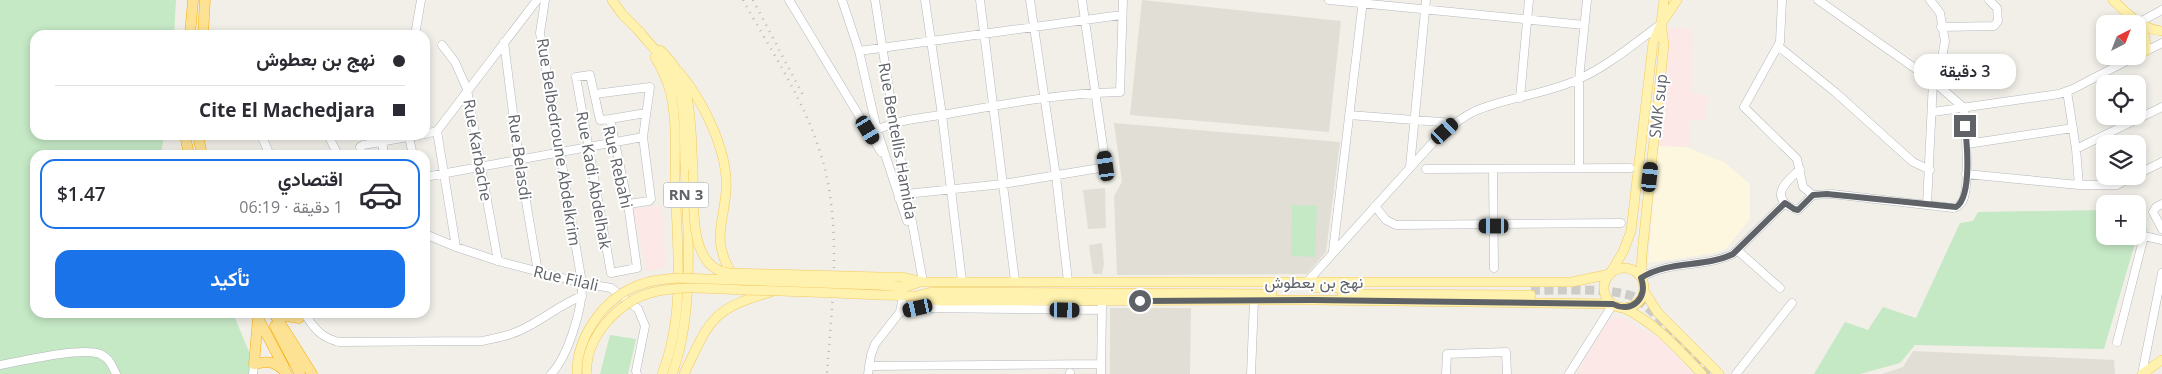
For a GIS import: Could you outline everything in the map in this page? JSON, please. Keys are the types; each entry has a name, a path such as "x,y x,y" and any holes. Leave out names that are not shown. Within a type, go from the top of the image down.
{"highway":[{"path":"190,30 193,0"},
{"path":"203,30 206,0"},
{"path":"257,318 253,369 271,362 278,365 288,374"},
{"path":"259,318 288,374"},
{"path":"274,318 300,374"},
{"path":"275,318 312,374"},
{"path":"285,332 288,324 303,318"}],"main road":[{"name":"RN 3","path":"612,0 673,73 682,103 687,216 686,309 683,338 672,374"},
{"path":"1661,24 1664,0"},
{"path":"1677,0 1661,24 1653,42 1631,231 1626,246 1606,279 1604,290 1613,304 1656,326 1702,374"},
{"path":"2113,0 2129,15"},
{"name":"SMK sup","path":"1641,278 1664,44 1661,24"},
{"path":"2146,27 2162,31"},
{"name":"RN 3","path":"637,29 667,78 672,97 674,124 677,267 676,325 662,374"},
{"path":"637,29 671,59 687,91 694,205 700,250 714,269 721,273 879,281 905,287 923,282 965,281"},
{"path":"678,71 696,94 716,137 725,168 726,190 720,227 720,249 731,273"},
{"path":"1610,273 1620,268 1630,269 1641,278 1644,291 1658,313 1719,374"},
{"name":"نهج بن بعطوش","path":"965,281 1572,282 1610,273"},
{"path":"577,374 579,358 586,335 603,310 617,296 634,287 656,280 688,278 879,281"},
{"name":"نهج بن بعطوش","path":"917,296 932,292 1531,293 1025,286 965,281"},
{"path":"587,374 590,354 596,337 605,322 620,308 638,296 655,291 710,288 917,296"},
{"path":"684,374 701,337 713,319 726,308 740,300 774,291"},
{"path":"1624,308 1634,305 1639,301 1644,291"},
{"name":"نهج بن بعطوش","path":"917,296 940,301 1102,306 1254,300 1613,304"},
{"path":"2142,374 2162,360"}],"street":[{"path":"415,30 421,0"},
{"path":"430,133 437,131 467,89 537,0"},
{"name":"Rue Belbedroune Abdelkrim","path":"545,0 540,33 582,283 582,296 563,354 557,368 551,374"},
{"path":"789,0 888,163"},
{"path":"842,0 859,51 877,130 902,196 1003,184 1106,166 1082,0"},
{"name":"Rue Bentellis Hamida","path":"875,0 894,122 902,196 915,241 923,282"},
{"path":"925,0 965,281"},
{"path":"980,0 1016,281"},
{"path":"1030,0 1056,176 1068,281"},
{"path":"877,130 894,122 1044,98 1095,92 1120,92 1121,15 1123,0"},
{"path":"1328,0 1584,25"},
{"path":"1410,167 1426,0"},
{"path":"1520,98 1529,0"},
{"path":"1579,167 1579,79 1587,0"},
{"path":"1782,0 1780,42 1744,107 1793,154 1800,169 1803,187 1813,195 1832,194 1953,208 1959,206 1964,198 1966,174 1967,144 1964,108 1933,81 1819,1"},
{"path":"1927,205 1933,81 1942,58 1945,41 1940,13 1930,0"},
{"path":"1941,27 1994,26 1998,21 1997,8 1988,0"},
{"path":"1333,251 1363,2"},
{"path":"2146,19 2162,10"},
{"path":"859,51 1121,15"},
{"path":"1307,282 1410,167 1454,123 1473,112 1579,79 1661,24"},
{"name":"Rue Belasdi","path":"504,42 519,160 538,272"},
{"path":"2146,51 2162,43"},
{"name":"Rue Karbache","path":"442,46 455,62 467,89 498,261"},
{"path":"1778,46 1834,92 1913,162 1930,170"},
{"path":"1933,112 2050,96 2067,91 2118,65"},
{"name":"Rue Rebahi","path":"590,75 600,120 610,119 628,204 637,268"},
{"name":"Rue Kadi Abdelhak","path":"590,75 576,77 611,273 637,268"},
{"path":"595,94 650,86 643,137 651,198 649,201 628,204"},
{"path":"2067,91 2076,149 2079,185"},
{"path":"2076,149 2162,106"},
{"path":"610,119 646,113"},
{"path":"1349,115 1454,123"},
{"path":"1967,144 2073,128"},
{"path":"437,131 456,248"},
{"path":"430,176 643,137"},
{"path":"361,150 362,144 393,140"},
{"path":"382,142 383,150"},
{"path":"2146,170 2162,162"},
{"path":"1493,168 1494,268"},
{"path":"1426,170 1630,168"},
{"path":"1800,169 1782,188 1781,197 1785,203 1798,210 1813,195"},
{"path":"1966,174 2079,185 2096,185"},
{"path":"1641,278 1657,269 1723,258 1737,250 1785,203"},
{"path":"2162,204 2153,209 2162,229"},
{"path":"1375,206 1386,220 1396,226 1622,223"},
{"name":"Rue Filali","path":"430,235 456,248 498,261 582,283 611,288 638,309 644,326 637,374"},
{"path":"2117,342 2144,236 2162,240"},
{"path":"1737,250 1780,288"},
{"path":"2142,374 2162,273"},
{"path":"303,318 327,339 339,342 482,341 502,337 523,329 582,296"},
{"path":"903,296 900,312 875,344 868,370 1101,364"},
{"path":"1252,374 1254,300"},
{"path":"1736,374 1792,303"},
{"path":"1569,374 1613,304"},
{"path":"900,312 918,308 1102,306 1101,374"},
{"path":"0,364 90,352 100,354 110,360 116,374"},
{"path":"1446,374 1447,354 1506,352 1507,374"},
{"path":"1070,364 1070,374"}],"shaded area":[{"path":"1142,0 1341,21 1329,132 1130,115"},
{"path":"1667,27 1692,29 1691,93 1707,95 1706,121 1690,120 1690,147 1658,146"},
{"path":"1114,123 1340,142 1326,252 1307,274 1117,275 1114,196 1122,182"},
{"path":"1658,146 1687,147 1725,163 1750,184 1750,219 1726,249 1716,253 1648,263"},
{"path":"1105,188 1106,228 1088,229 1083,190"},
{"path":"662,206 666,268 646,271 633,208"},
{"path":"1102,243 1104,264 1102,274 1093,274 1089,245"},
{"path":"1110,308 1191,308 1190,374 1110,374"},
{"path":"1621,317 1662,340 1692,374 1577,374 1606,318"},
{"path":"1913,351 2114,360 2115,374 1882,374 1903,367"}],"green space":[{"path":"0,0 176,0 174,30 30,30 30,140 163,140 162,150 30,150 30,318 235,318 258,374 0,374"},
{"path":"1292,205 1317,206 1315,257 1291,256"},
{"path":"2096,210 2096,245 2134,245 2104,349 1915,345 1900,363 1860,374 1814,374 1845,322 1868,330 1883,307 1916,318 1960,223 1973,221 1978,212"},
{"path":"610,335 636,339 628,374 600,374"}],"tunnel":[{"path":"1531,290 1596,290 1632,296 1660,319 1712,374"}],"railway":[{"path":"743,0 805,112 820,152 827,179 832,206 834,234 833,290 827,374"},
{"path":"753,0 804,97"}],"route":[{"path":"1140,301 1313,300 1613,304 1624,308 1629,307 1639,301 1642,296 1644,287 1641,278 1657,269 1723,258 1733,254 1785,203 1798,210 1813,195 1827,194 1956,207 1961,204 1964,198 1967,144 1965,126"}]}
